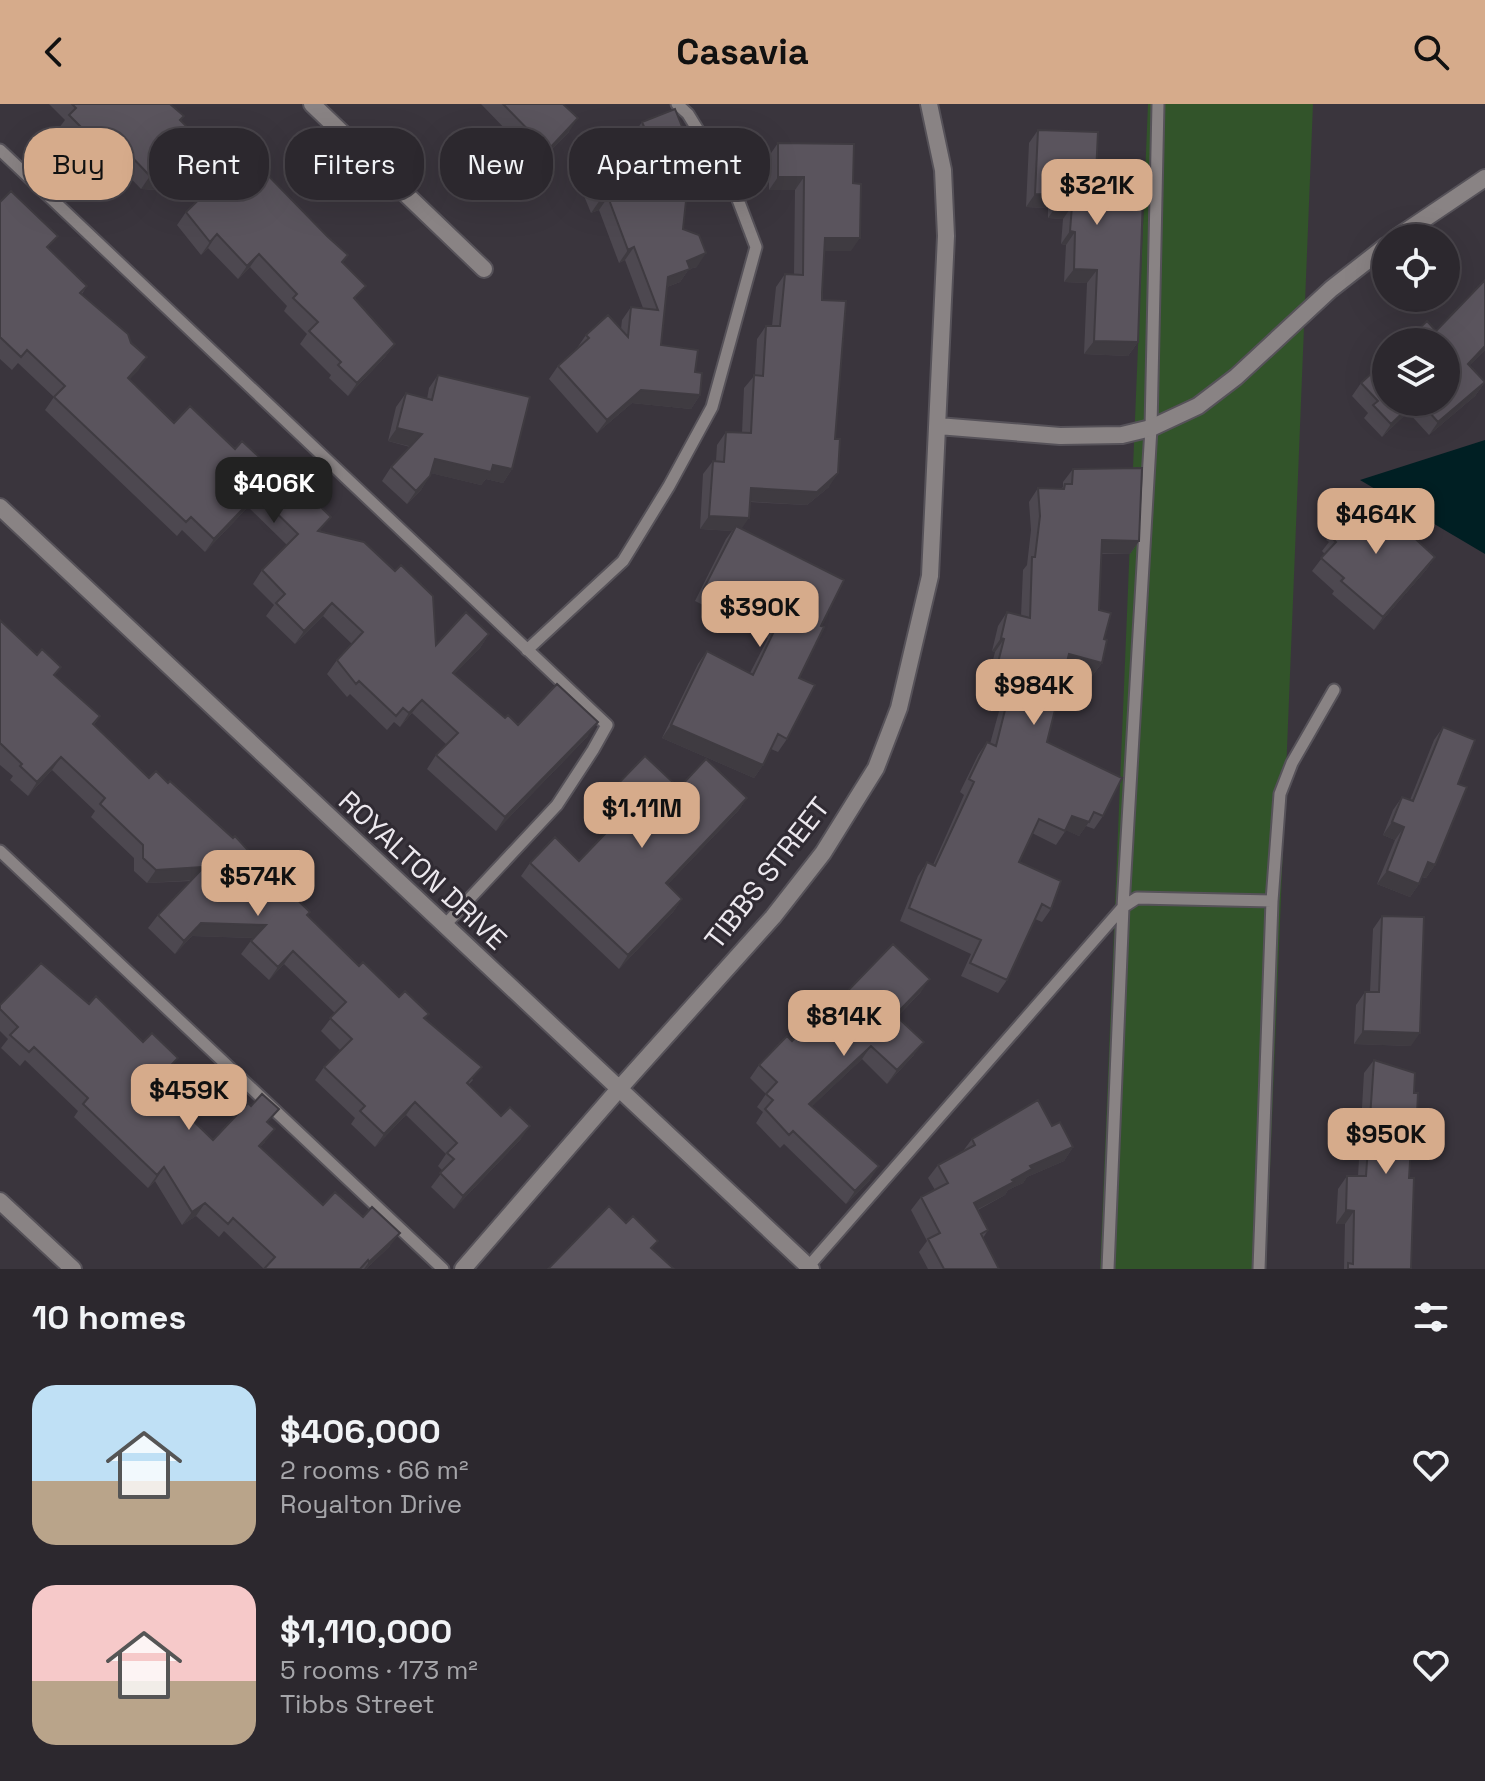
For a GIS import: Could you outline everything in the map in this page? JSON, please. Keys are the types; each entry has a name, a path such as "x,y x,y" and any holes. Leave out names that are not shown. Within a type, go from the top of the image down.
{"street":[{"path":"312,104 484,269"},
{"name":"TIBBS STREET","path":"463,1269 773,917 823,853 876,768 899,708 930,576 946,236 943,170 929,104"},
{"path":"1417,224 1485,178"},
{"path":"938,426 1060,436 1122,435 1151,428 1198,406 1236,377 1331,289 1372,257"},
{"name":"ROYALTON DRIVE","path":"0,507 810,1268"},
{"path":"0,1201 73,1269"}],"lane":[{"path":"527,650 623,561 669,486 712,407 756,247 734,189 688,114 677,104"},
{"path":"1108,1269 1123,907 1151,428 1158,104"},
{"path":"0,150 607,725 557,805 444,926"},
{"path":"1259,1269 1272,901 1280,794 1292,763 1334,690"},
{"path":"0,851 443,1269"},
{"path":"810,1268 1123,907 1137,898 1272,901"}],"green space":[{"path":"1148,104 1313,104 1266,1269 1100,1269"}],"water":[{"path":"1485,440 1485,554 1360,480"}],"building":[{"path":"72,104 170,104 184,116 180,120 188,128 149,128 149,175 133,158 133,128 82,128 69,115 76,108"},
{"path":"503,104 563,104 578,118 553,145 553,128 526,128"},
{"path":"675,109 683,128 645,128 642,122"},
{"path":"1038,130 1098,132 1096,175 1116,176 1115,195 1143,196 1138,342 1094,341 1097,270 1074,269 1075,232 1070,231 1072,206 1057,205 1057,195 1035,194"},
{"path":"778,143 854,144 853,183 861,184 860,238 825,238 822,293 822,300 846,301 835,439 840,439 838,473 817,492 751,488 749,518 709,516 713,461 724,462 726,432 751,433 754,375 763,376 766,326 780,326 785,274 803,275 804,177 778,177"},
{"path":"269,177 285,193 285,200 292,200 348,255 342,262 366,286 354,298 395,344 357,383 338,365 341,362 309,331 318,322 293,298 297,294 259,254 247,266 217,234 210,242 186,212 198,200 269,200"},
{"path":"11,191 58,236 47,247 87,286 80,293 128,334 131,343 147,357 128,378 174,423 190,406 235,449 242,441 288,484 292,479 331,517 318,531 364,542 395,571 401,565 433,596 436,645 466,612 489,634 453,673 505,718 508,715 518,725 557,684 598,722 505,817 436,755 458,733 422,700 409,713 403,708 396,716 359,681 356,684 337,660 363,632 332,603 304,631 276,603 285,594 262,570 298,534 257,494 214,539 191,517 186,522 54,397 65,386 27,350 21,357 0,337 0,202"},
{"path":"609,200 686,200 683,229 699,235 706,253 687,261 690,269 668,277 661,345 698,350 695,372 702,373 700,395 641,390 607,420 558,366 589,338 586,335 608,315 628,337 631,307 658,310 634,247 628,250"},
{"path":"1485,280 1485,346 1468,364 1485,382 1460,403 1460,328 1439,328 1454,312 1460,312 1460,306"},
{"path":"1427,321 1433,328 1420,328"},
{"path":"1372,373 1372,395 1361,383"},
{"path":"438,375 530,397 512,469 493,465 491,472 435,459 430,476 416,491 391,467 422,434 397,428 406,393 432,400"},
{"path":"1383,416 1399,416 1391,424"},
{"path":"1142,468 1139,541 1102,540 1099,610 1111,613 1102,663 1069,654 1047,742 1122,778 1103,816 1094,812 1089,822 1072,816 1065,831 1039,819 1019,862 1061,881 1051,909 1042,904 1007,980 970,963 981,940 909,908 927,862 935,866 974,782 969,779 987,742 996,746 1010,690 992,686 1004,639 1001,638 1007,612 1030,618 1032,557 1035,557 1040,516 1038,488 1064,489 1065,484 1072,484 1073,469"},
{"path":"1366,493 1435,557 1383,617 1341,581 1344,578 1321,558 1336,542 1332,538 1339,530 1336,527"},
{"path":"736,526 844,580 799,678 815,685 787,739 778,734 763,765 671,725 707,651 753,675 777,625 704,588"},
{"path":"0,620 37,655 42,649 61,667 54,675 100,716 93,724 149,778 156,771 168,783 170,781 233,838 235,836 310,912 307,915 359,966 363,962 399,997 405,991 429,1014 424,1018 482,1067 467,1083 501,1116 510,1107 530,1126 463,1196 440,1173 454,1159 447,1153 457,1143 415,1102 384,1134 360,1111 365,1106 324,1067 352,1039 330,1018 346,1002 293,951 278,967 251,941 266,925 201,923 184,941 158,915 204,867 156,870 143,858 143,845 100,804 105,798 61,757 37,782 0,743"},
{"path":"1443,727 1475,740 1458,784 1467,787 1435,865 1428,862 1419,884 1387,871 1404,827 1392,822 1402,797 1413,801"},
{"path":"645,756 679,788 706,759 747,798 666,883 682,899 628,955 530,863 555,837 579,861 628,810 610,792"},
{"path":"1382,916 1424,917 1420,1033 1363,1031 1365,992 1379,992"},
{"path":"893,944 930,979 895,1015 924,1042 897,1070 871,1046 809,1104 879,1166 855,1191 793,1131 789,1135 765,1109 773,1100 766,1094 777,1082 759,1065 787,1036 792,1041 805,1027 809,1031"},
{"path":"41,963 89,1004 96,996 143,1042 152,1033 178,1058 154,1083 213,1140 248,1103 251,1106 262,1094 279,1109 267,1122 275,1129 259,1146 323,1205 335,1192 363,1217 372,1207 400,1233 360,1269 264,1269 275,1257 233,1218 228,1224 205,1203 192,1212 164,1167 157,1175 83,1104 88,1098 34,1047 29,1052 10,1035 18,1027 0,1009 0,1005"},
{"path":"1374,1060 1415,1073 1417,1115 1413,1115 1409,1178 1414,1178 1411,1269 1348,1269 1348,1263 1353,1264 1354,1211 1346,1210 1347,1176 1366,1176"},
{"path":"1038,1100 1052,1126 1060,1122 1073,1147 1030,1166 1032,1169 1012,1180 1014,1182 974,1203 988,1230 981,1234 999,1269 944,1269 928,1239 940,1233 921,1197 948,1183 938,1165 975,1145 972,1139"},
{"path":"609,1206 626,1223 633,1216 658,1241 651,1248 674,1269 548,1269"}]}
